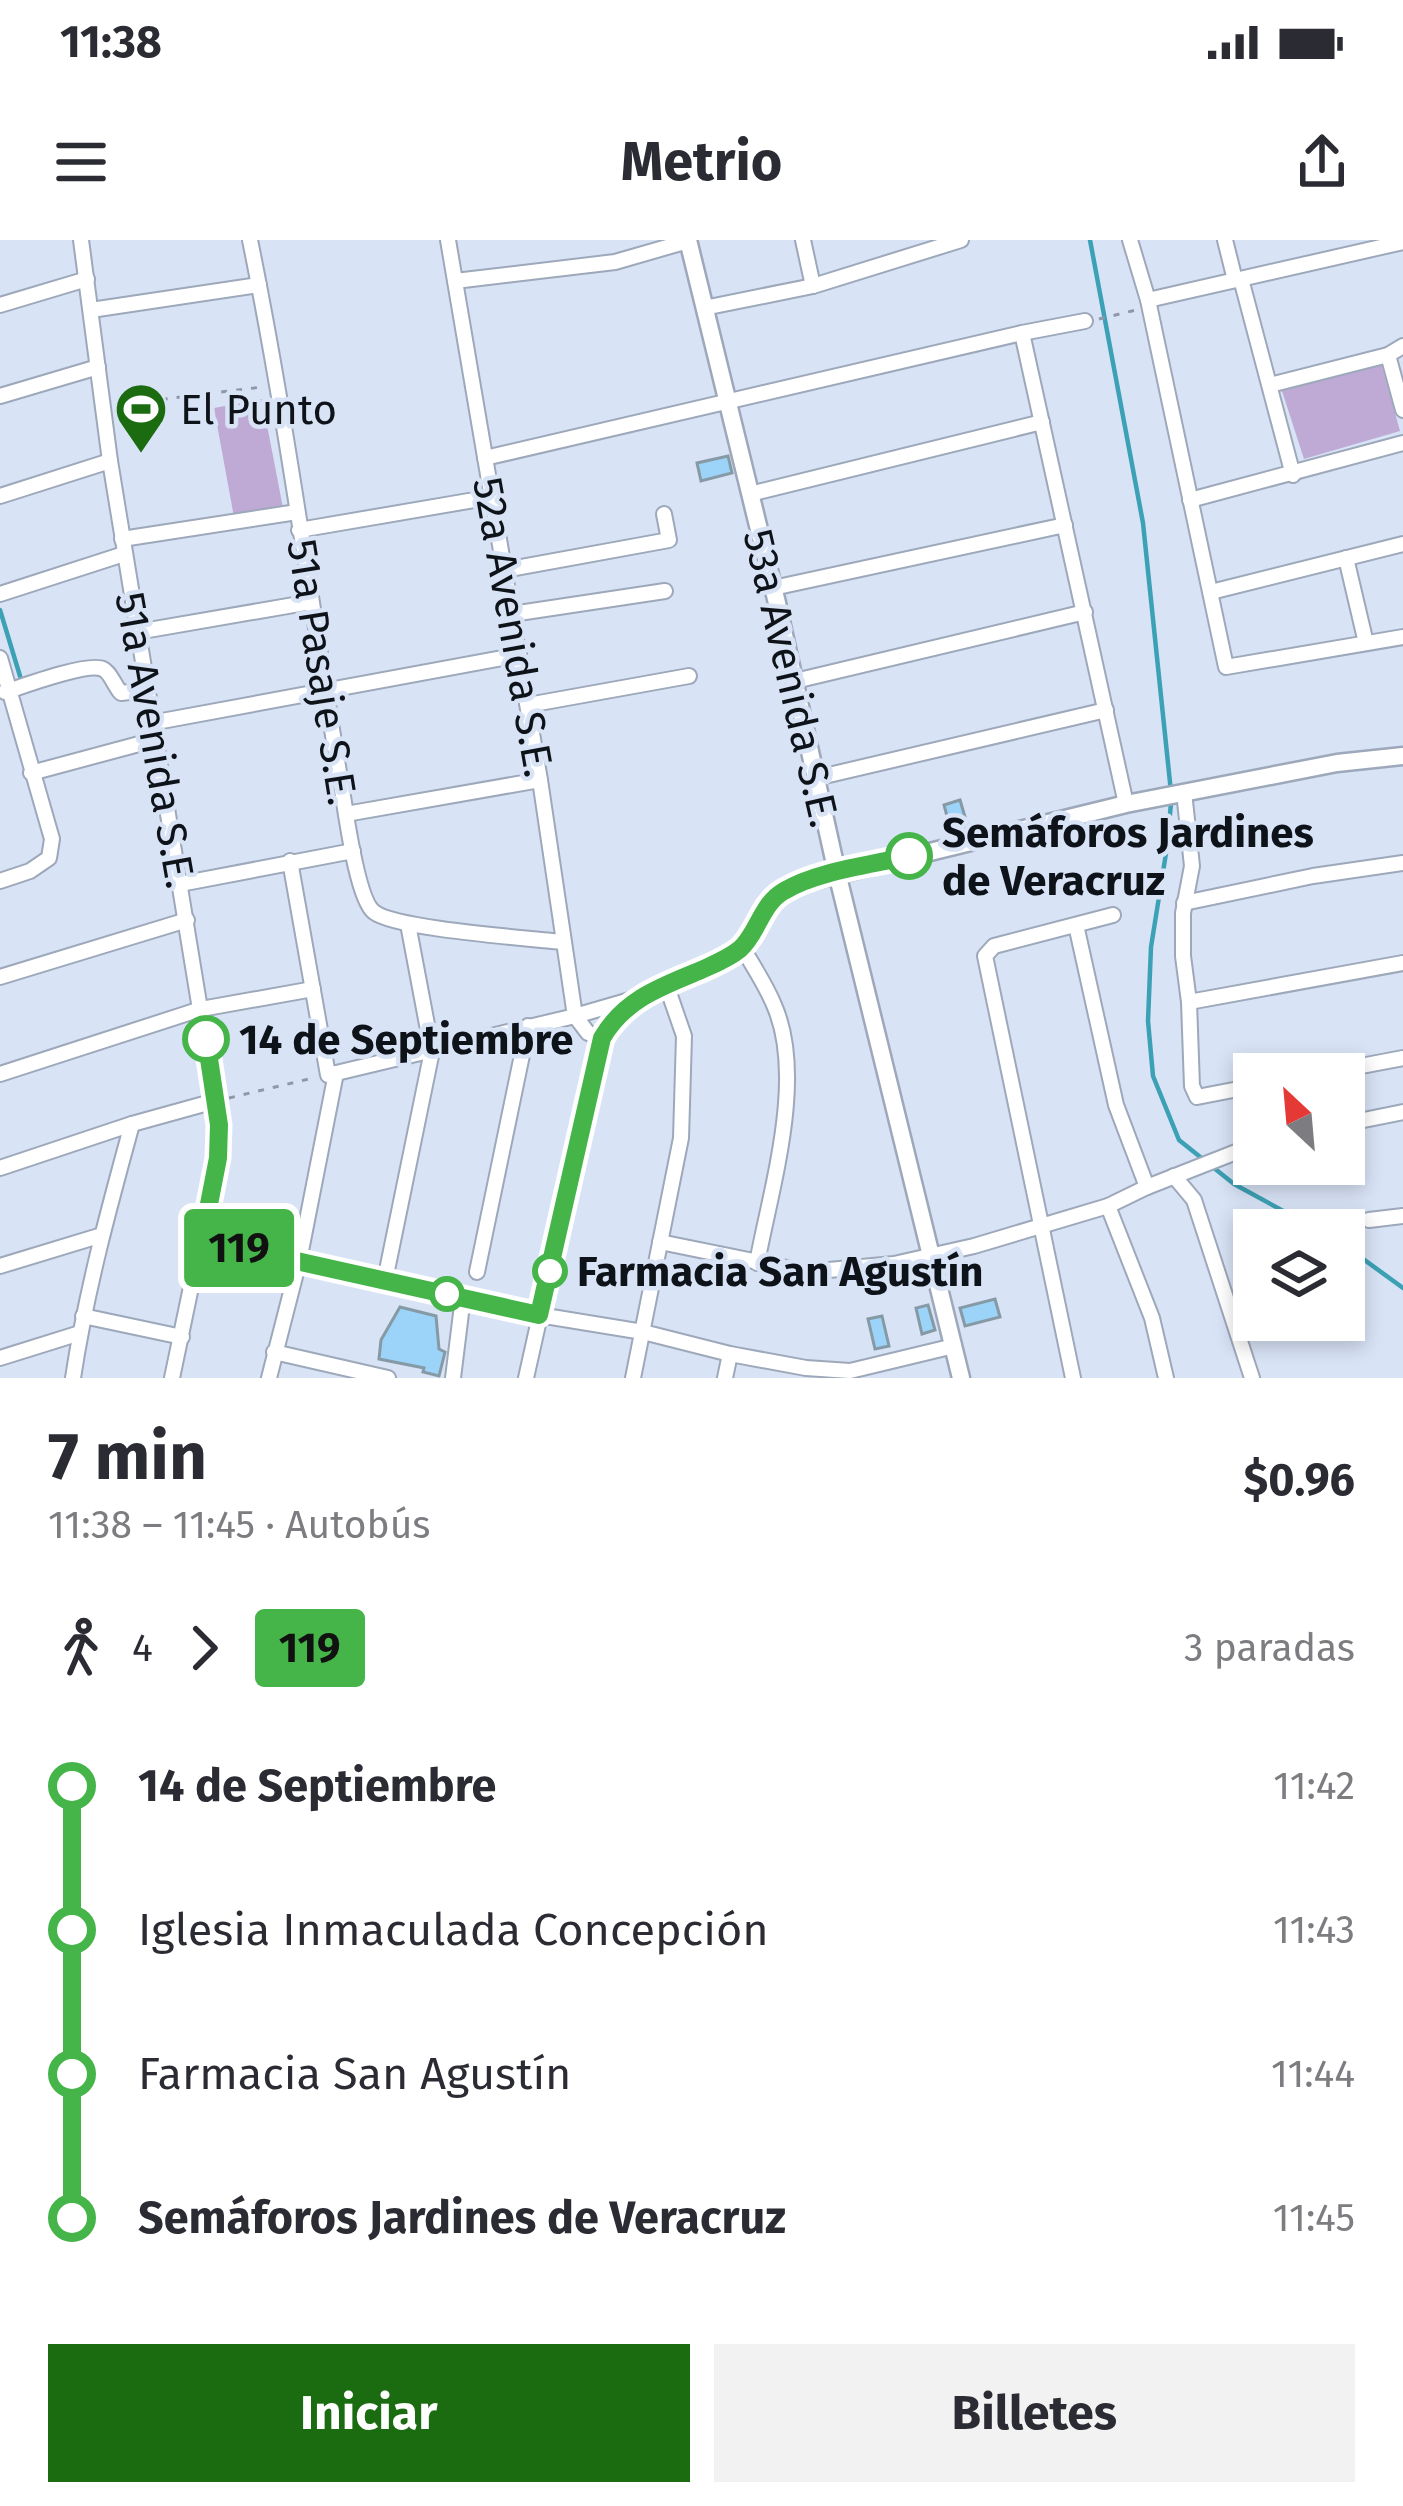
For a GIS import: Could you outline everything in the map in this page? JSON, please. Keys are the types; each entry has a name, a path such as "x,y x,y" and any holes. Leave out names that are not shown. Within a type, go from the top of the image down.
{"street":[{"name":"51a Avenida S.E.","path":"81,240 136,632 219,1125 218,1158 172,1378"},
{"name":"51a Pasaje S.E.","path":"250,240 364,900 374,914 408,924 562,942"},
{"name":"52a Avenida S.E.","path":"448,240 528,705 574,1016"},
{"path":"803,240 813,286"},
{"path":"704,308 813,286 961,240"},
{"path":"1130,240 1148,303 1226,668 1403,637"},
{"path":"1225,240 1293,475"},
{"path":"455,281 615,262 685,242"},
{"name":"53a Avenida S.E.","path":"685,242 773,588 837,873 961,1378"},
{"path":"1148,303 1352,246 1403,242"},
{"path":"0,305 87,278"},
{"path":"91,310 259,285"},
{"path":"485,458 1090,320"},
{"path":"1022,333 1126,804"},
{"path":"1270,386 1388,355 1403,346"},
{"path":"1388,355 1403,410"},
{"path":"0,396 98,367"},
{"path":"750,494 1042,422"},
{"path":"1190,500 1403,443"},
{"path":"0,496 110,461"},
{"path":"299,530 492,497"},
{"path":"1,594 123,546 297,512"},
{"path":"505,570 669,540 664,514"},
{"path":"773,588 1065,525"},
{"path":"1211,592 1403,544"},
{"path":"1346,558 1366,643"},
{"path":"512,614 665,591"},
{"path":"136,632 311,602"},
{"path":"794,680 1084,612"},
{"path":"151,723 519,655"},
{"path":"0,658 4,692 52,839 49,858 30,871 0,881"},
{"path":"4,692 93,668 110,674 121,693 146,690"},
{"path":"528,705 689,676"},
{"path":"816,778 1106,710"},
{"path":"32,773 154,740"},
{"path":"332,1074 638,998 742,947 765,908 780,893 799,884 1126,804 1337,763 1403,756"},
{"path":"346,814 540,780"},
{"path":"1175,794 1192,866 1184,903 1183,956 1192,1086 1197,1097 1233,1090"},
{"path":"180,884 353,851"},
{"path":"268,1378 299,1261 332,1074 290,861"},
{"path":"1184,903 1403,863"},
{"path":"1073,1378 985,956 994,946 1112,915"},
{"path":"0,977 187,920"},
{"path":"385,1280 432,1051 408,924"},
{"path":"1076,925 1116,1105 1147,1186"},
{"path":"742,947 776,1007 789,1060 787,1105 757,1264"},
{"path":"1189,1002 1403,963"},
{"path":"633,1378 681,1138 684,1036 666,984"},
{"path":"0,1074 201,1009 313,989"},
{"path":"526,1378 602,1038 620,1012 638,998"},
{"path":"574,1016 588,1033 602,1038"},
{"path":"477,1272 528,1026"},
{"path":"1365,1065 1403,1058"},
{"path":"0,1168 215,1101"},
{"path":"1365,1120 1403,1112"},
{"path":"74,1378 83,1316 132,1124"},
{"path":"660,1242 807,1272 894,1264 1108,1206 1233,1153"},
{"path":"1178,1175 1194,1200 1252,1378"},
{"path":"1108,1206 1152,1318 1166,1378"},
{"path":"1370,1220 1403,1216"},
{"path":"0,1266 102,1235"},
{"path":"202,1240 806,1368 849,1374 954,1346"},
{"path":"453,1378 463,1297"},
{"path":"83,1316 182,1337"},
{"path":"0,1358 80,1333"},
{"path":"274,1352 388,1378"},
{"path":"724,1378 730,1354"}],"path":[{"path":"1090,320 1148,303"},
{"path":"103,407 278,385"},
{"path":"215,1101 332,1074"}],"shaded area":[{"path":"1381,363 1400,431 1304,459 1282,391"},
{"path":"262,399 283,508 234,517 214,408"}],"building":[{"path":"728,456 732,473 701,481 697,463"},
{"path":"960,800 968,827 951,831 944,805"},
{"path":"995,1299 1000,1317 965,1326 960,1308"},
{"path":"928,1305 935,1330 922,1334 916,1308"},
{"path":"400,1307 436,1316 439,1349 445,1352 439,1376 423,1372 424,1368 379,1359 381,1340"},
{"path":"882,1316 889,1346 875,1349 868,1319"}],"waterway":[{"path":"1090,240 1143,523 1171,792"},
{"path":"0,610 20,676"},
{"path":"1171,803 1151,947 1148,1021 1153,1076 1179,1140 1234,1184 1280,1209"},
{"path":"1365,1260 1403,1288"}],"bus line":[{"name":"119","path":"206,1039 219,1125 218,1158 202,1240 539,1315 602,1038 620,1012 638,998 742,947 765,908 780,893 909,856"}],"place":[{"name":"El Punto","path":"141,455"},
{"name":"Semáforos Jardines de Veracruz","path":"909,856"},
{"name":"14 de Septiembre","path":"206,1039"},
{"name":"Farmacia San Agustín","path":"550,1271"}]}
